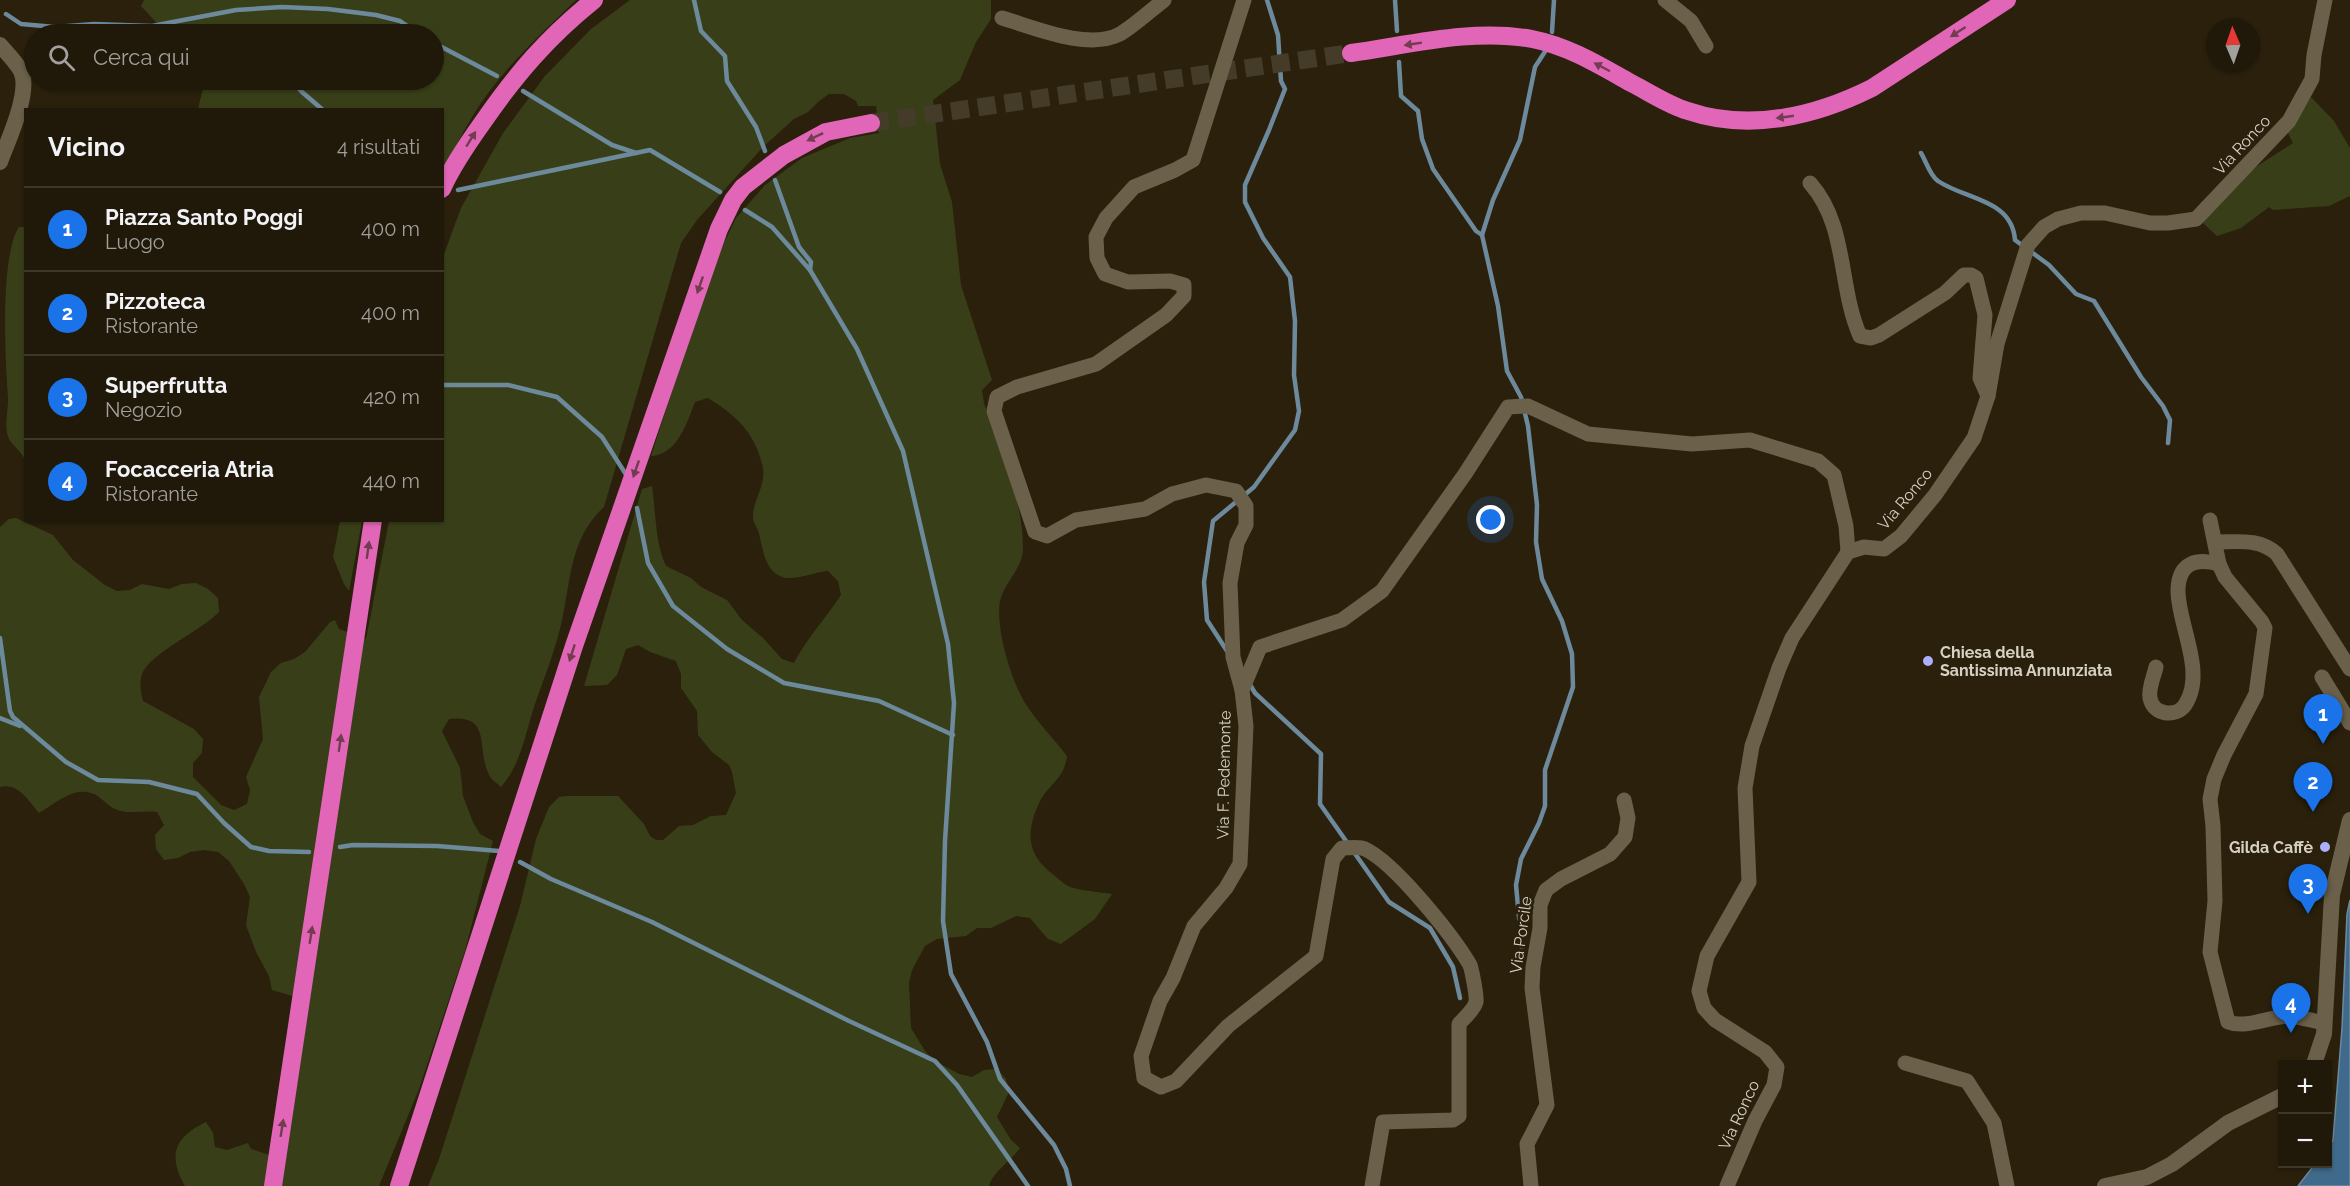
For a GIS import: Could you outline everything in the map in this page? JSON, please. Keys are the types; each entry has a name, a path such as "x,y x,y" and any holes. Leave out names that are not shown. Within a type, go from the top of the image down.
{"highway":[{"path":"444,186 473,136 515,76 563,25 594,0"},
{"path":"1351,53 1465,38 1493,36 1531,39 1574,51 1687,111 1730,119 1768,120 1796,116 1822,108 1850,99 1872,88 2007,0"},
{"path":"399,1186 574,646 719,229 733,200 743,187 784,155 826,132 871,123"},
{"path":"273,1186 373,522"}],"main road":[{"path":"0,45 22,73 24,84 23,96 0,162"},
{"path":"2316,1060 2324,1034 2332,895 2347,842 2350,820"},
{"path":"2105,1186 2147,1177 2172,1164 2228,1123 2278,1098"}],"street":[{"path":"1002,18 1072,38 1105,38 1119,34 1164,0"},
{"name":"Via F. Pedemonte","path":"1244,0 1193,160 1134,187 1106,218 1096,237 1097,258 1105,274 1128,282 1170,281 1184,285 1184,296 1166,315 1096,364 1017,387 997,397 994,411 1035,532 1047,536 1076,520 1145,508 1172,494 1206,484 1236,491 1246,506 1246,525 1237,543 1230,583 1233,657 1242,690 1246,726 1240,864 1226,888 1194,926 1173,978 1160,1001 1140,1056 1144,1078 1161,1087 1176,1081 1228,1026 1316,956 1333,859 1342,848 1363,848 1380,859 1417,896 1452,940 1471,968 1476,1002 1458,1024 1459,1116 1453,1120 1383,1122 1372,1186"},
{"path":"1665,0 1691,21 1706,46"},
{"name":"Via Ronco","path":"1726,1186 1774,1085 1777,1067 1765,1052 1716,1020 1704,1008 1699,991 1707,956 1749,882 1745,788 1752,746 1792,638 1848,552 1864,547 1884,549 1901,536 1935,495 1974,438 1988,396 1997,344 2028,245 2044,227 2058,219 2080,213 2105,213 2150,223 2196,219 2289,121 2312,79 2314,55 2325,0"},
{"path":"1810,183 1821,195 1838,236 1852,317 1860,336 1871,338 1879,335 1946,293 1964,275 1976,278 1985,315 1980,378 1988,396"},
{"path":"1242,690 1260,647 1342,620 1382,591 1465,474 1508,407 1528,406 1588,434 1692,444 1749,440 1818,461 1834,475 1846,526 1848,552"},
{"path":"2210,520 2219,564 2225,577 2265,628 2256,694 2224,755 2214,780 2210,799 2215,901 2210,952 2228,1022 2243,1024 2291,1016 2324,1023"},
{"path":"2215,542 2259,543 2267,545 2277,554 2350,669"},
{"path":"2156,667 2150,701 2156,709 2163,712 2171,714 2178,712 2189,699 2193,685 2189,645 2178,590 2181,574 2186,565 2195,561 2219,564"},
{"path":"2322,677 2350,723"},
{"name":"Via Porcile","path":"1531,1186 1527,1144 1547,1105 1532,988 1540,928 1540,905 1545,890 1561,879 1610,854 1625,837 1628,818 1624,800"},
{"path":"1905,1063 1967,1081 1994,1123 2007,1186"}],"green space":[{"path":"144,0 576,0 520,55 494,85 468,124 444,172 444,108 198,108 203,90 444,90 444,24 158,24 141,6"},
{"path":"630,0 991,0 991,19 976,42 960,80 933,100 940,164 952,202 961,285 992,380 982,390 984,403 1010,474 1022,530 1022,556 1002,594 999,612 1000,626 1006,655 1021,696 1036,719 1067,756 1063,771 1043,796 1035,814 1031,834 1034,852 1046,868 1068,886 1112,894 1095,919 1061,944 1048,939 1030,918 1016,916 991,928 977,928 966,936 937,939 925,946 912,970 909,983 911,1028 925,1051 935,1061 959,1074 972,1077 984,1070 997,1069 1006,1079 1009,1092 997,1117 1011,1140 1020,1148 998,1171 989,1186 428,1186 439,1159 520,906 536,839 549,807 559,797 618,796 644,824 650,836 656,840 663,840 679,826 693,825 711,816 726,815 736,793 729,765 712,752 698,735 697,711 681,688 681,674 676,661 638,645 626,649 617,675 607,685 584,686 642,489 652,486 658,538 666,566 727,600 742,620 782,659 794,663 841,595 838,581 828,571 787,578 773,572 769,566 753,517 762,485 762,464 749,433 727,411 708,398 695,402 674,444 668,450 651,456 712,268 736,218 765,185 802,158 850,138 879,133 876,106 858,106 856,101 844,94 829,94 808,112 794,119 764,146 697,220 681,243 604,507 592,520 577,548 554,649 518,759 501,787 491,778 486,768 481,737 473,722 449,719 442,731 460,768 463,796 473,822 480,834 493,841 465,951 419,1089 379,1186 185,1186 176,1165 177,1148 187,1134 206,1122 213,1133 215,1147 227,1150 248,1143 251,1149 273,1156 306,1000 272,990 269,976 256,952 246,925 250,897 229,861 218,852 204,850 190,852 178,858 164,860 156,849 155,835 164,825 157,812 120,811 94,794 77,792 64,797 39,813 18,790 6,786 0,787 0,527 9,519 16,518 53,535 73,560 105,585 117,591 130,590 142,584 169,589 182,584 196,583 208,589 218,598 219,612 155,658 142,674 140,684 143,701 194,729 203,739 202,753 193,763 193,777 221,805 234,810 247,804 250,790 246,777 263,739 259,697 271,672 281,663 305,652 330,622 335,620 339,629 366,639 389,522 444,522 444,254 461,208 503,133 545,76 591,29"},
{"path":"2311,97 2334,121 2350,148 2350,196 2329,206 2273,210 2269,207 2241,228 2217,236 2203,223 2240,177 2293,143 2287,131"},
{"path":"19,227 24,227 24,458 9,439 6,424 8,402 5,308 6,283 13,241"},
{"path":"340,522 362,522 349,591 333,557"}],"water":[{"path":"2350,900 2350,1186 2298,1186 2312,1168 2332,1168 2347,914"}],"waterway":[{"path":"694,0 701,31 725,56 727,81 756,127 765,151"},
{"path":"1227,651 1207,620 1204,582 1213,521 1254,487 1295,430 1299,411 1294,375 1295,321 1290,277 1263,238 1245,202 1245,185 1285,89 1281,81 1278,35 1267,0"},
{"path":"1395,0 1397,31"},
{"path":"1552,32 1554,0"},
{"path":"162,24 236,10 282,7 328,9 376,15 404,24"},
{"path":"6,14 24,24"},
{"path":"1522,949 1516,885 1521,859 1545,806 1545,770 1573,687 1572,654 1562,621 1542,579 1536,542 1537,505 1528,426 1521,397 1507,371 1498,306 1482,235 1493,200 1520,140 1535,67 1548,47"},
{"path":"444,48 497,76"},
{"path":"1399,62 1401,96 1418,111 1422,139 1433,169 1476,231 1482,235"},
{"path":"300,90 321,108"},
{"path":"523,91 612,145 636,153"},
{"path":"458,190 650,150 720,192"},
{"path":"1921,153 1935,179 1997,208 2012,226 2015,240 2049,265 2076,294 2094,301 2141,377 2163,406 2170,420 2168,443"},
{"path":"775,180 799,247 811,262 810,270 857,349 903,451 948,644 954,703 945,841 943,921 951,974 987,1042 1000,1079 1054,1145 1066,1169 1070,1186"},
{"path":"745,210 772,227 810,270"},
{"path":"444,385 508,385 557,397 602,437 627,476"},
{"path":"637,508 648,563 673,606 727,649 784,683 879,701 953,735"},
{"path":"0,638 10,711 13,717 66,762 98,780 149,782 197,794 251,847 269,851 309,852"},
{"path":"1249,683 1255,693 1321,754 1320,804 1389,902 1430,928 1453,967 1460,998"},
{"path":"0,718 20,726"},
{"path":"340,847 353,845 437,846 499,851"},
{"path":"520,862 551,879 652,922 849,1021 935,1061 957,1085 1028,1186"}],"tunnel":[{"path":"871,123 1351,53"}],"place":[{"name":"Chiesa della Santissima Annunziata","path":"1928,661"},
{"name":"Piazza Santo Poggi","path":"2323,744"},
{"name":"Pizzoteca","path":"2313,812"},
{"name":"Gilda Caffè","path":"2325,847"},
{"name":"Superfrutta","path":"2308,914"},
{"name":"Focacceria Atria","path":"2291,1033"}]}
